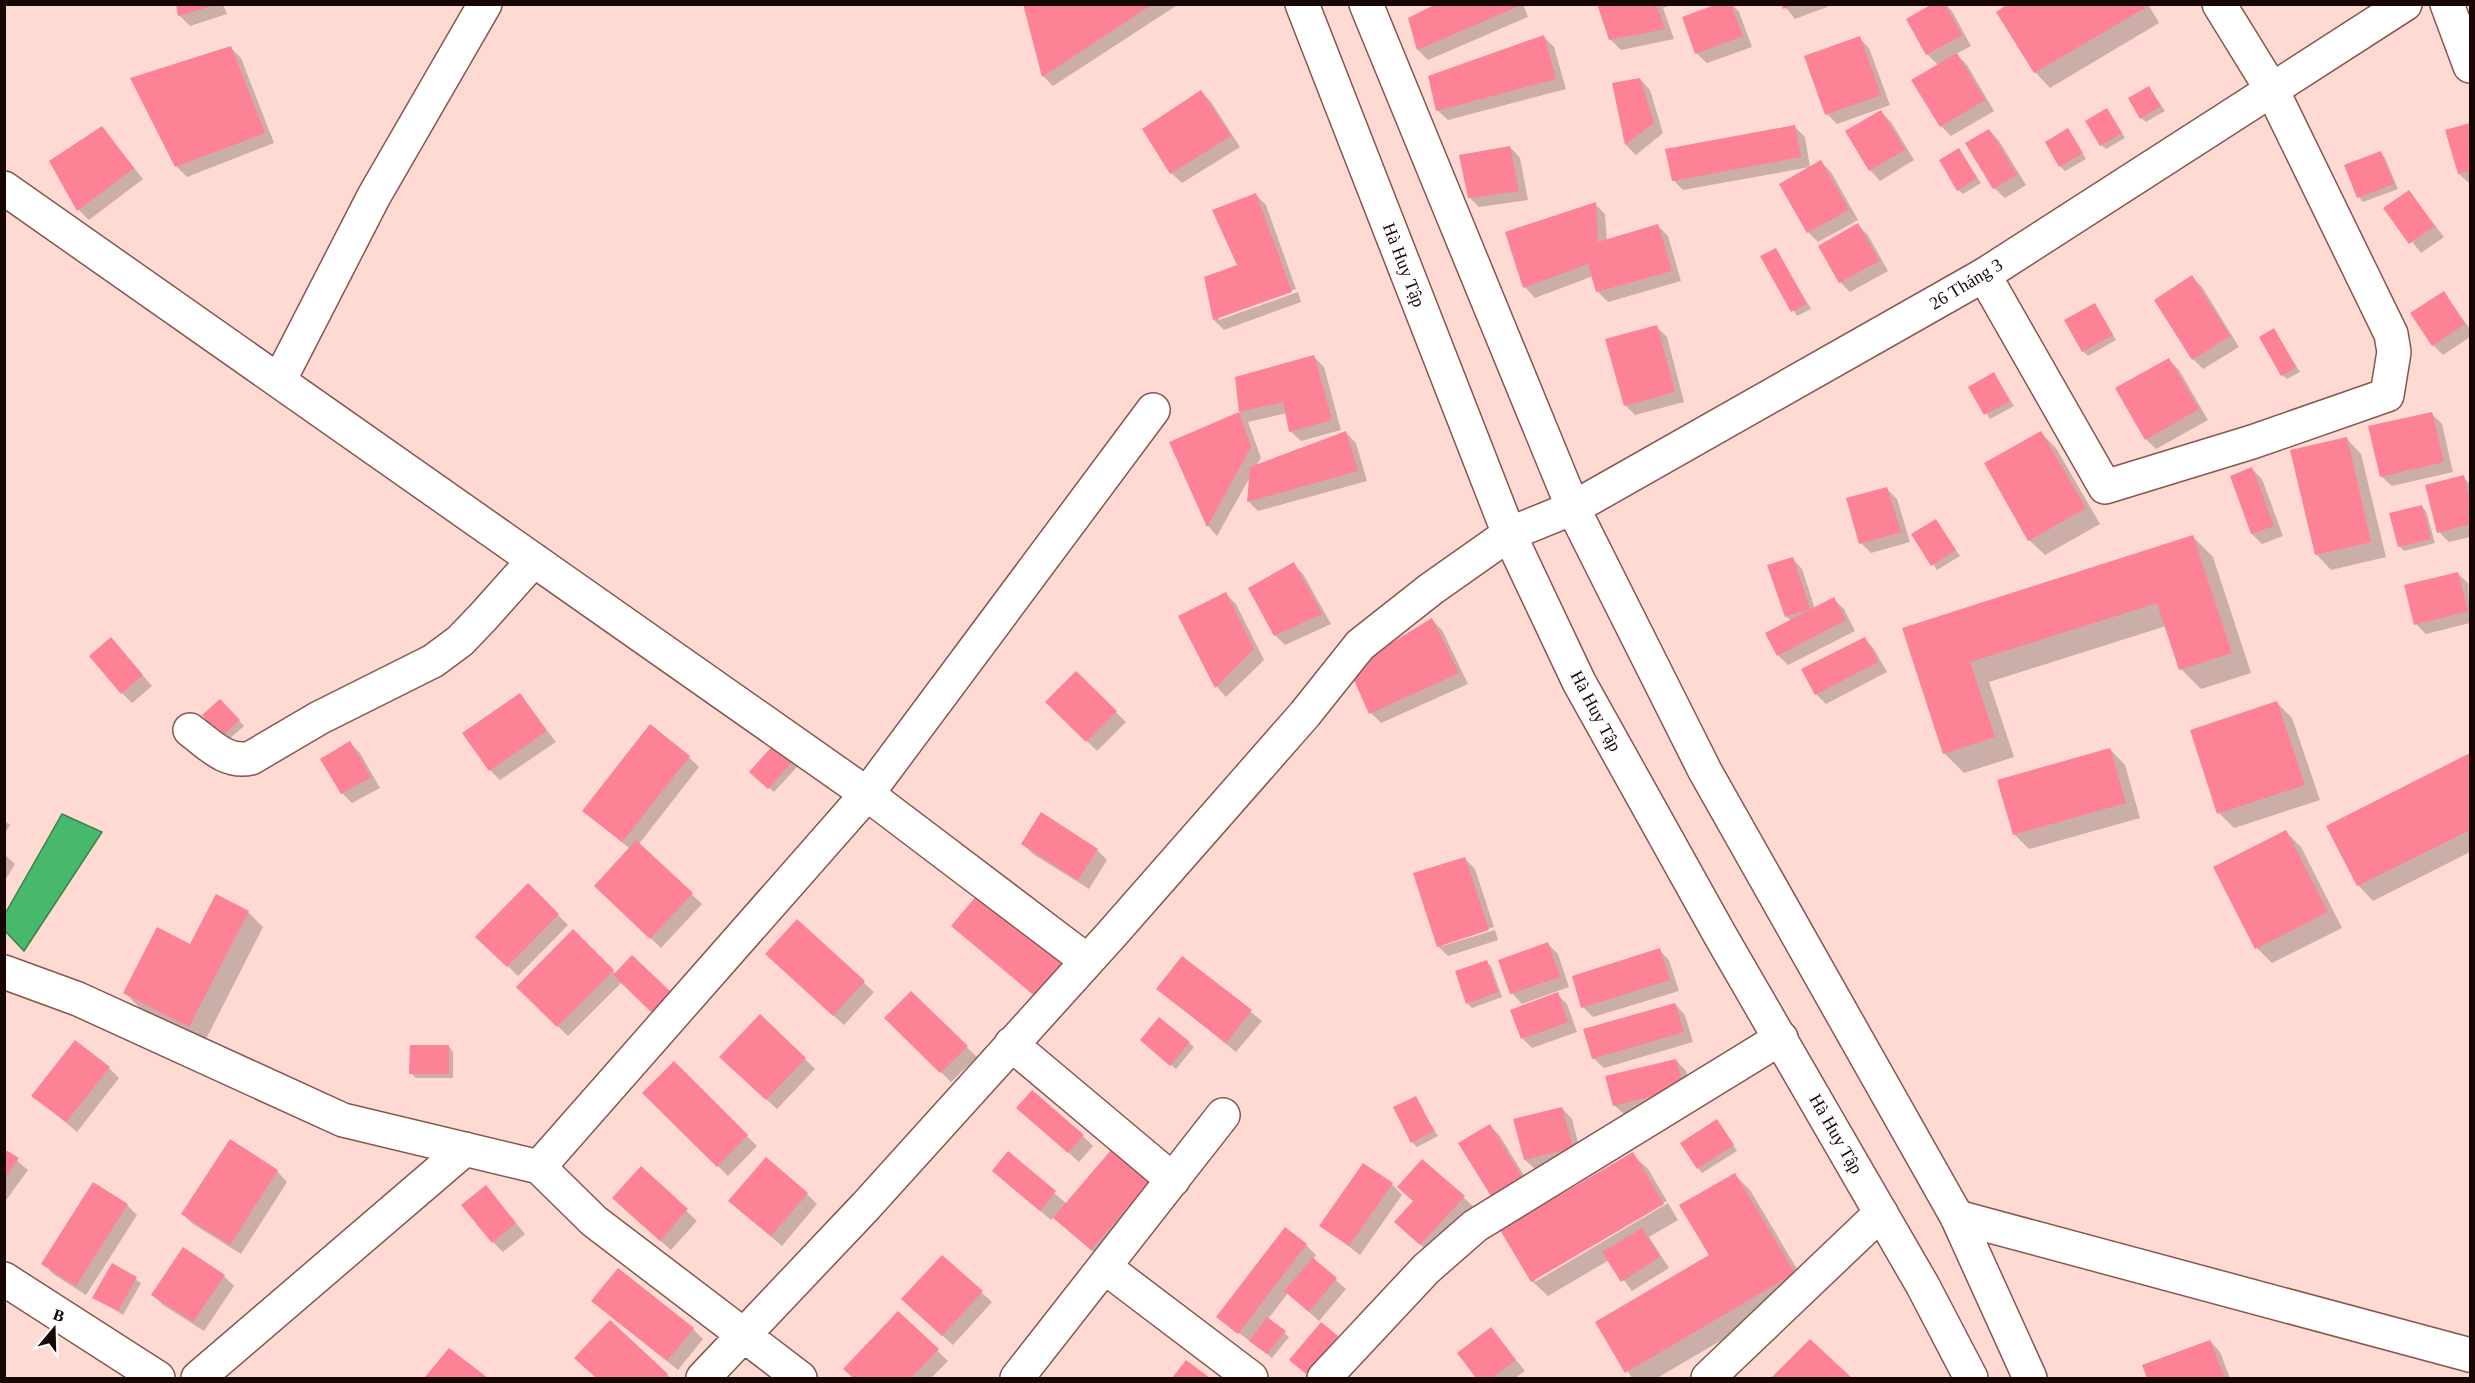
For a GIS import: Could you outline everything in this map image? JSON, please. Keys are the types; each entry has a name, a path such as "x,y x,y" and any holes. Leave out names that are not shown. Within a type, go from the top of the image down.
{"street":[{"path":"279,381 374,196 485,4"},
{"name":"Hà Huy Tập","path":"1302,4 1509,534 1579,682 1923,1286 1971,1378"},
{"path":"1366,4 1573,508 1705,771 1957,1217 2029,1378"},
{"path":"1984,275 2105,486 2252,442 2387,395 2394,352 2391,334 2271,90 2219,4"},
{"name":"26 Tháng 3","path":"703,1378 866,1206 1297,723 1360,645 1431,589 1509,534 1573,508 1984,275 2405,4"},
{"path":"2447,4 2470,66"},
{"path":"4,188 867,794 1086,960"},
{"path":"539,1167 867,794 1153,410"},
{"path":"190,730 226,758 239,761 251,758 319,718 434,661 483,617 534,560"},
{"path":"4,972 78,999 343,1120 539,1167 594,1221 800,1378"},
{"path":"1324,1378 1426,1269 1475,1226 1780,1038"},
{"path":"1011,1044 1173,1180"},
{"path":"1017,1378 1106,1268 1223,1115"},
{"path":"198,1378 465,1149"},
{"path":"1708,1378 1881,1213"},
{"path":"1957,1217 2470,1355"},
{"path":"1106,1268 1251,1378"},
{"path":"4,1280 158,1378"}],"shaded area":[{"path":"62,814 102,832 24,951 5,931 5,914"}],"building":[{"path":"176,4 215,4 215,5 178,16"},
{"path":"1023,4 1153,4 1042,77"},
{"path":"1436,4 1518,4 1519,6 1417,50 1408,18"},
{"path":"1597,4 1656,4 1665,29 1609,40"},
{"path":"1717,4 1731,4 1743,36 1695,54 1682,17"},
{"path":"1781,4 1796,4 1796,5 1783,9"},
{"path":"1932,4 1945,4 1962,35 1926,55 1906,19"},
{"path":"2008,4 2143,4 2145,8 2034,73 1996,12"},
{"path":"1544,35 1556,79 1436,111 1428,76"},
{"path":"1860,36 1881,95 1825,115 1804,56"},
{"path":"231,46 265,133 175,167 130,78"},
{"path":"1957,53 1985,100 1940,127 1911,80"},
{"path":"1640,78 1654,123 1625,145 1612,83"},
{"path":"2149,86 2161,106 2140,119 2128,98"},
{"path":"1201,90 1231,136 1170,174 1142,129"},
{"path":"2107,108 2122,133 2100,146 2085,121"},
{"path":"1881,110 1905,150 1869,171 1845,131"},
{"path":"2470,123 2470,171 2458,174 2445,130"},
{"path":"1795,125 1801,157 1672,181 1665,149"},
{"path":"102,126 134,168 77,211 49,161"},
{"path":"2068,128 2083,153 2059,167 2045,142"},
{"path":"1989,129 2017,175 1993,189 1965,143"},
{"path":"1510,146 1519,191 1468,198 1459,155"},
{"path":"1959,148 1977,178 1957,191 1939,160"},
{"path":"2381,151 2394,184 2357,198 2344,165"},
{"path":"1821,160 1849,210 1807,233 1779,184"},
{"path":"2409,190 2435,226 2409,244 2383,208"},
{"path":"1256,193 1292,292 1213,320 1204,277 1237,265 1212,210"},
{"path":"1596,202 1598,242 1658,224 1672,271 1596,292 1588,264 1523,288 1505,232"},
{"path":"1858,223 1879,261 1839,283 1818,246"},
{"path":"1776,248 1807,304 1791,312 1760,256"},
{"path":"2192,275 2230,336 2192,360 2154,300"},
{"path":"2444,291 2465,324 2432,346 2410,313"},
{"path":"2095,303 2113,335 2082,352 2064,320"},
{"path":"1657,325 1675,392 1624,406 1605,339"},
{"path":"2274,328 2296,367 2281,376 2259,337"},
{"path":"1314,355 1332,420 1289,432 1283,402 1239,412 1235,377"},
{"path":"2169,358 2199,409 2145,440 2115,388"},
{"path":"1994,372 2010,401 1984,415 1968,387"},
{"path":"1239,412 1251,447 1207,527 1169,442"},
{"path":"2432,412 2444,462 2380,477 2368,426"},
{"path":"1346,431 1358,471 1247,502 1250,467"},
{"path":"2041,431 2086,508 2028,541 1984,463"},
{"path":"2347,437 2371,542 2315,555 2290,450"},
{"path":"2252,467 2274,526 2251,534 2230,476"},
{"path":"2464,475 2470,500 2470,524 2437,533 2425,485"},
{"path":"1887,487 1901,532 1859,544 1846,498"},
{"path":"2422,505 2431,539 2398,547 2389,513"},
{"path":"1936,519 1956,550 1931,566 1911,534"},
{"path":"2193,535 2232,653 2179,670 2157,603 1970,662 1995,737 1943,754 1902,628"},
{"path":"1793,557 1810,609 1785,617 1767,565"},
{"path":"1294,562 1322,614 1274,636 1248,588"},
{"path":"2458,572 2468,611 2414,625 2404,585"},
{"path":"1226,592 1254,649 1215,688 1178,616"},
{"path":"1834,597 1846,620 1777,656 1765,633"},
{"path":"1432,618 1459,673 1369,714 1349,669"},
{"path":"111,637 143,675 121,694 89,656"},
{"path":"1865,637 1878,662 1815,695 1801,669"},
{"path":"1076,671 1117,711 1086,742 1045,702"},
{"path":"520,693 547,731 489,771 462,733"},
{"path":"220,699 240,720 222,736 202,715"},
{"path":"2277,701 2305,785 2217,814 2190,730"},
{"path":"650,724 690,756 622,842 582,811"},
{"path":"350,741 371,777 341,794 320,759"},
{"path":"775,743 794,760 768,789 749,772"},
{"path":"2110,748 2126,803 2013,835 1997,780"},
{"path":"2470,753 2470,830 2357,886 2326,826"},
{"path":"1041,812 1098,849 1078,880 1021,844"},
{"path":"2286,830 2328,912 2255,949 2213,867"},
{"path":"636,840 693,893 650,939 594,886"},
{"path":"1465,857 1489,930 1437,947 1413,873"},
{"path":"528,883 559,914 507,967 475,937"},
{"path":"216,894 249,911 189,1027 123,993 157,927 190,944"},
{"path":"978,894 1064,966 1037,998 951,926"},
{"path":"797,919 865,981 833,1016 765,954"},
{"path":"573,929 614,970 557,1027 516,987"},
{"path":"1548,942 1560,977 1510,994 1498,960"},
{"path":"1660,948 1670,980 1581,1008 1572,976"},
{"path":"632,955 671,992 651,1012 613,975"},
{"path":"1182,956 1252,1010 1226,1043 1156,989"},
{"path":"1487,960 1498,992 1466,1004 1455,971"},
{"path":"911,991 968,1046 940,1073 884,1018"},
{"path":"1558,992 1568,1022 1521,1039 1510,1010"},
{"path":"1675,1003 1684,1032 1592,1059 1583,1029"},
{"path":"760,1014 806,1058 766,1100 719,1057"},
{"path":"1159,1017 1190,1042 1170,1066 1140,1040"},
{"path":"75,1040 110,1067 66,1122 31,1096"},
{"path":"410,1045 449,1045 449,1074 409,1074"},
{"path":"1676,1059 1684,1088 1613,1106 1605,1076"},
{"path":"674,1061 748,1135 717,1167 642,1093"},
{"path":"1032,1090 1084,1135 1068,1153 1016,1108"},
{"path":"1416,1096 1434,1131 1411,1143 1393,1107"},
{"path":"1562,1107 1573,1148 1524,1160 1513,1119"},
{"path":"1717,1119 1734,1145 1697,1169 1680,1143"},
{"path":"1490,1124 1525,1182 1494,1201 1458,1143"},
{"path":"230,1139 278,1170 230,1245 181,1214"},
{"path":"4,1149 19,1158 4,1179"},
{"path":"1111,1150 1149,1182 1091,1250 1053,1218"},
{"path":"1008,1151 1056,1191 1040,1211 992,1171"},
{"path":"1633,1152 1664,1204 1531,1282 1500,1230"},
{"path":"766,1157 808,1193 771,1236 728,1201"},
{"path":"1422,1159 1465,1196 1420,1245 1394,1222 1413,1201 1397,1187"},
{"path":"1363,1163 1393,1183 1349,1246 1319,1226"},
{"path":"641,1166 688,1209 660,1241 612,1198"},
{"path":"1735,1173 1795,1273 1625,1373 1595,1322 1709,1255 1679,1205"},
{"path":"93,1182 128,1204 76,1286 41,1264"},
{"path":"486,1185 516,1223 492,1243 461,1205"},
{"path":"1285,1227 1307,1244 1238,1334 1216,1317"},
{"path":"1642,1228 1660,1257 1621,1282 1602,1252"},
{"path":"183,1247 225,1275 193,1322 151,1295"},
{"path":"942,1255 983,1291 942,1336 901,1299"},
{"path":"1313,1258 1337,1278 1309,1312 1284,1291"},
{"path":"112,1263 137,1277 118,1311 92,1298"},
{"path":"618,1268 694,1328 667,1361 591,1301"},
{"path":"898,1311 939,1349 911,1378 853,1378 843,1369"},
{"path":"1267,1317 1286,1331 1267,1354 1249,1341"},
{"path":"610,1320 668,1374 664,1378 596,1378 574,1358"},
{"path":"1321,1322 1338,1336 1306,1374 1289,1360"},
{"path":"1491,1327 1516,1360 1491,1378 1476,1378 1457,1353"},
{"path":"1810,1339 1852,1378 1771,1378"},
{"path":"2210,1340 2225,1378 2147,1378 2142,1365"},
{"path":"449,1348 488,1378 425,1377"},
{"path":"1186,1360 1210,1378 1172,1378"}]}
